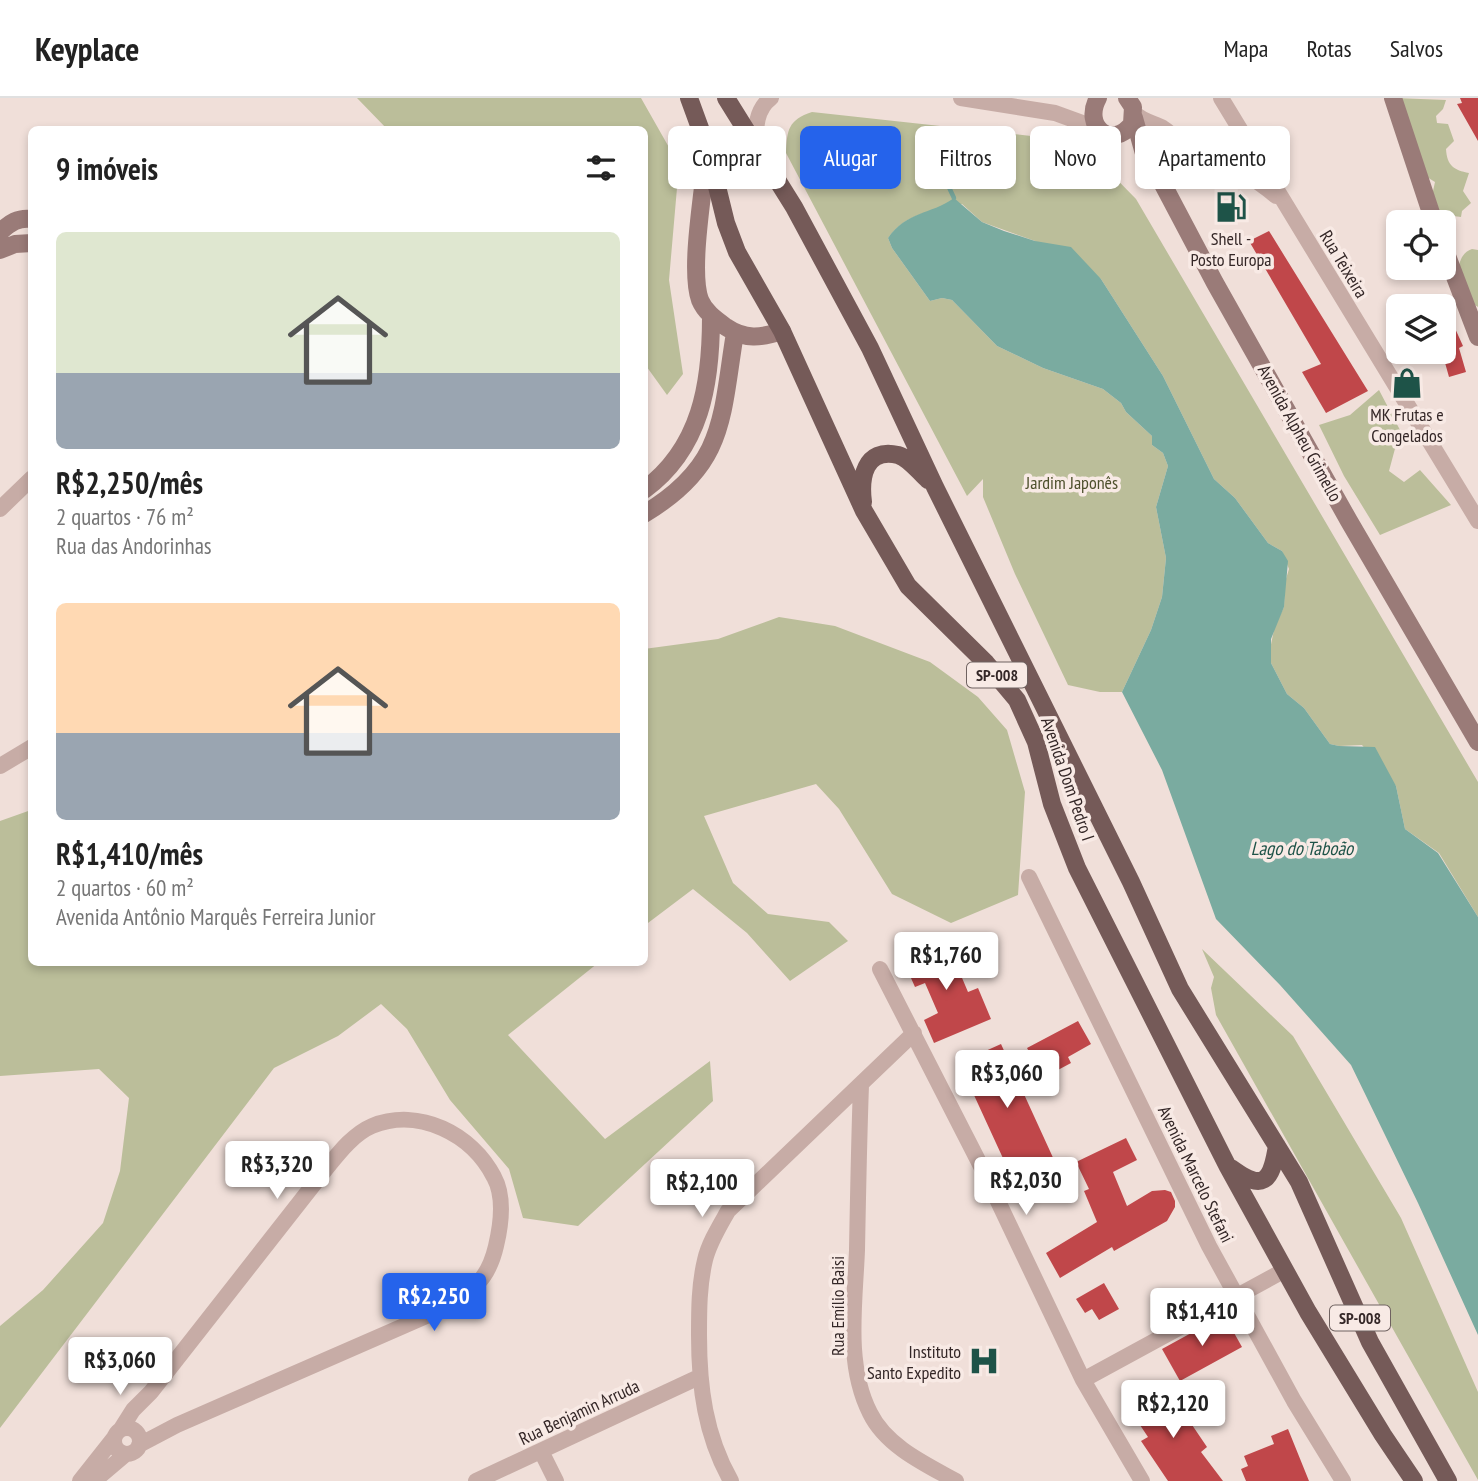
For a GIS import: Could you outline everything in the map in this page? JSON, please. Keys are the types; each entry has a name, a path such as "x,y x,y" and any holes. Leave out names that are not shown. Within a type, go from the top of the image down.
{"main road":[{"name":"Avenida Dom Pedro I","path":"689,98 699,126"},
{"name":"Avenida Dom Pedro I","path":"726,98 742,126"},
{"name":"Avenida Dom Pedro I","path":"718,189 737,252 782,331 864,511 908,586 986,663 1017,700 1036,741 1052,804 1077,867 1228,1167 1315,1324 1414,1481"},
{"name":"Avenida Dom Pedro I","path":"782,189 870,348 935,487 1131,882 1180,989 1299,1182 1370,1342 1447,1481"},
{"path":"864,511 860,484 863,470 872,460 882,455 898,455 908,461 935,487"},
{"path":"1228,1167 1249,1181 1259,1182 1268,1177 1273,1168 1277,1146"}],"street":[{"path":"757,126 758,115 771,98"},
{"path":"961,98 1055,113 1088,126"},
{"name":"Rua Teixeira","path":"1221,98 1239,126"},
{"path":"1393,98 1430,210"},
{"path":"1055,113 1097,101 1093,120 1096,126"},
{"path":"1121,132 1129,128 1132,110"},
{"path":"1132,110 1141,119 1158,126"},
{"path":"704,189 696,281 700,301 711,317 735,333 764,337 782,331"},
{"name":"Avenida Alpheu Grimello","path":"1165,189 1349,521 1478,742"},
{"path":"1268,189 1287,206"},
{"name":"Rua Teixeira","path":"1277,189 1478,521"},
{"path":"15,246 4,229 18,220 28,219"},
{"path":"1456,279 1478,337"},
{"path":"648,486 675,462 693,433 708,372 711,317"},
{"path":"648,511 674,495 697,472 712,445 722,421 735,333"},
{"path":"0,509 28,482"},
{"path":"0,766 28,749"},
{"name":"Avenida Marcelo Stefani","path":"1029,877 1209,1246 1294,1401 1343,1481"},
{"path":"880,970 986,1176 1083,1380 1142,1481"},
{"path":"730,1481 720,1462 705,1418 699,1377 699,1295 705,1258 713,1237 727,1211 914,1033"},
{"name":"Rua Emílio Baisi","path":"861,1086 854,1341 859,1384 871,1415 893,1442 913,1457 956,1481"},
{"path":"80,1481 129,1438 177,1425 447,1307 478,1283 493,1259 500,1231 501,1203 495,1178 476,1152 453,1133 424,1120 398,1119 370,1127 346,1145 151,1392 133,1410 129,1438 94,1481"},
{"path":"1083,1380 1285,1270"},
{"name":"Rua Benjamin Arruda","path":"476,1481 699,1377"},
{"path":"541,1451 556,1481"}],"green space":[{"path":"357,98 641,98 668,146 668,189 677,189 669,280 683,374 667,395 648,369 648,126 384,126"},
{"path":"1395,98 1446,100 1443,109 1436,116 1437,123 1448,124 1454,141 1446,149 1448,159 1455,169 1469,173 1463,191 1471,203 1462,211 1461,217 1456,216 1456,210 1436,210 1431,200 1435,182 1422,174"},
{"name":"Jardim Japonês","path":"812,112 940,126 915,126 915,189 1016,189 1016,134 1030,136 1030,189 1121,189 1121,184 1136,199 1478,782 1478,917 1439,853 1405,829 1396,786 1362,745 1330,744 1304,708 1287,694 1269,654 1275,625 1284,607 1285,582 1289,569 1282,551 1268,543 1235,498 1214,479 1163,376 1101,279 1035,241 982,222 962,204 931,211 904,223 888,238 892,248 930,301 942,298 952,300 997,346 1043,368 1103,389 1121,403 1126,412 1152,436 1152,445 1163,453 1168,466 1156,507 1166,558 1162,597 1151,630 1122,692 1100,692 1068,685 1015,574 983,497 983,479 967,496 805,189 901,189 901,126 800,126 800,180 786,153 790,127"},
{"path":"1472,249 1478,250 1478,307 1464,294 1459,272 1462,258"},
{"path":"1379,390 1400,430 1389,471 1404,482 1420,470 1451,505 1380,535 1344,476 1319,425 1350,415"},
{"path":"779,617 835,626 930,662 978,697 1007,730 1025,792 1018,895 951,923 892,894 839,809 816,784 704,816 733,883 768,914 829,922 848,941 790,981 747,933 693,889 648,923 648,648 718,639"},
{"path":"28,811 28,966 594,966 508,1035 605,1139 710,1061 713,1101 578,1226 523,1218 509,1169 450,1100 407,1029 381,1004 338,1036 274,1068 0,1428 0,1326 43,1290 103,1223 120,1171 129,1098 99,1069 0,1076 0,821"},
{"path":"1202,949 1293,1036 1401,1218 1478,1392 1478,1480 1216,1015 1211,988 1214,977"}],"water":[{"name":"Lago do Taboão","path":"954,198 982,222 1035,241 1071,247 1101,279 1163,376 1214,479 1235,498 1268,543 1282,551 1288,561 1284,607 1271,639 1271,663 1287,694 1304,708 1330,744 1375,747 1396,786 1405,829 1438,853 1478,917 1478,1335 1351,1065 1280,985 1216,919 1162,770 1122,692 1151,630 1162,597 1166,558 1156,507 1168,466 1163,453 1152,445 1152,436 1126,412 1121,403 1103,389 1043,368 997,346 952,300 942,298 930,301 892,248 888,238 895,229 911,218"}],"building":[{"path":"1460,98 1478,98 1478,141 1457,104 1462,103"},
{"path":"1269,231 1368,391 1326,413 1302,372 1321,364 1249,241"},
{"path":"1456,331 1463,346 1459,348 1466,372 1449,377 1445,364 1456,364"},
{"path":"946,940 968,992 978,988 991,1019 934,1043 924,1020 938,1013 925,983 915,987 902,958"},
{"path":"1078,1021 1091,1044 1068,1057 1071,1063 1043,1078 1027,1048"},
{"path":"1001,1044 1055,1162 1035,1171 1029,1157 1007,1167 962,1069 984,1058 981,1053"},
{"path":"1126,1138 1137,1160 1113,1172 1127,1206 1152,1191 1165,1190 1171,1192 1175,1207 1167,1221 1114,1251 1112,1247 1060,1278 1046,1253 1097,1222 1084,1191 1089,1189 1076,1162"},
{"path":"1104,1283 1119,1309 1099,1320 1092,1309 1085,1313 1076,1299"},
{"path":"1224,1315 1242,1347 1180,1381 1162,1349"},
{"path":"1167,1388 1207,1447 1201,1452 1223,1481 1168,1481 1141,1441 1148,1437 1130,1410"},
{"path":"1288,1429 1309,1481 1246,1481 1241,1469 1248,1466 1244,1456 1274,1444 1271,1436"}],"waterway":[{"path":"950,189 954,198"}],"place":[{"name":"Shell - Posto Europa","path":"1231,207"},
{"name":"MK Frutas e Congelados","path":"1407,383"},
{"name":"Instituto Santo Expedito","path":"984,1361"}]}
